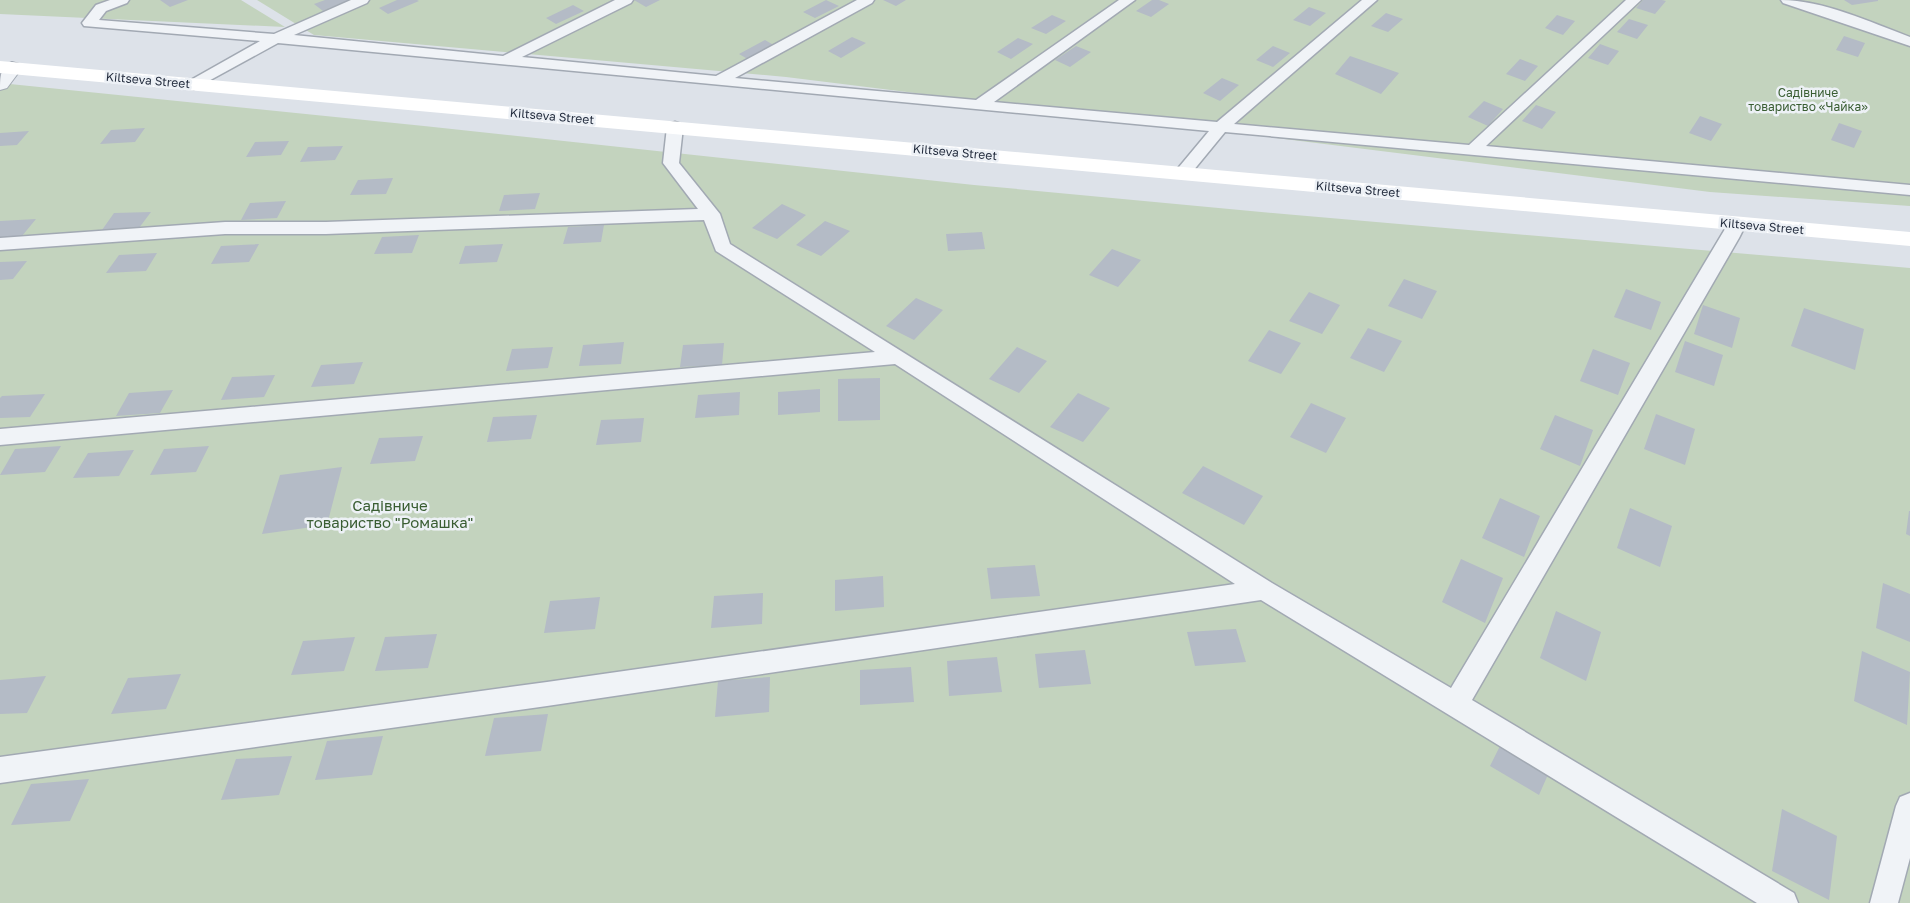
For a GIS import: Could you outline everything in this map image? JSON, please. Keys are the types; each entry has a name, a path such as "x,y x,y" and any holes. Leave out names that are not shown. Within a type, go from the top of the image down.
{"main road":[{"name":"Kiltseva Street","path":"4,73 194,84 1910,239"}],"lane":[{"path":"122,0 101,8 88,23 276,38 718,81 1910,190"},
{"path":"194,84 276,38 362,0"},
{"path":"505,60 626,0"},
{"path":"718,81 867,0"},
{"path":"979,105 1128,0"},
{"path":"1182,173 1221,127 1370,0"},
{"path":"1788,0 1910,42"},
{"path":"1472,150 1631,1"},
{"path":"675,127 671,163 711,214 722,247 1264,590 1784,903"},
{"path":"0,244 225,228 326,228 711,214"},
{"path":"1456,704 1730,238 1736,224"},
{"path":"0,437 898,357"},
{"path":"0,770 547,694 1264,590"},
{"path":"1884,903 1910,806"}],"green space":[{"path":"0,0 241,0 285,27 0,14"},
{"name":"Садівниче товариство «Чайка»","path":"257,0 1910,0 1910,206 1710,192 786,77 314,35"},
{"name":"Садівниче товариство \"Ромашка\"","path":"0,83 974,185 1284,214 1910,268 1910,903 0,903"}],"building":[{"path":"160,0 188,0 170,7"},
{"path":"325,0 349,0 323,11 314,4"},
{"path":"397,0 419,1 388,14 379,8"},
{"path":"634,0 660,0 646,7"},
{"path":"826,0 839,6 815,18 803,12"},
{"path":"883,0 906,0 896,6"},
{"path":"1152,0 1159,0 1169,4 1151,17 1136,11"},
{"path":"1643,0 1666,1 1655,14 1636,8"},
{"path":"1844,0 1878,0 1878,1 1852,5"},
{"path":"573,5 584,11 556,24 546,18"},
{"path":"1309,7 1326,13 1310,26 1293,20"},
{"path":"1386,13 1403,19 1388,32 1371,26"},
{"path":"1052,15 1066,21 1046,34 1031,28"},
{"path":"1557,15 1575,21 1563,35 1545,28"},
{"path":"1629,19 1648,25 1637,39 1617,32"},
{"path":"1844,36 1865,43 1858,57 1836,50"},
{"path":"852,37 866,43 841,58 828,51"},
{"path":"1018,38 1033,44 1011,59 997,52"},
{"path":"765,40 777,47 751,61 739,54"},
{"path":"1600,44 1619,51 1608,65 1588,58"},
{"path":"1076,46 1091,52 1070,67 1055,60"},
{"path":"1273,46 1290,53 1273,67 1256,60"},
{"path":"1350,56 1399,73 1381,94 1335,74"},
{"path":"1520,59 1538,66 1525,81 1506,74"},
{"path":"1222,78 1239,85 1220,101 1203,93"},
{"path":"1484,101 1503,109 1488,126 1468,117"},
{"path":"1536,105 1556,112 1542,129 1522,121"},
{"path":"1700,116 1722,124 1711,141 1689,133"},
{"path":"1839,123 1862,131 1854,148 1831,140"},
{"path":"145,128 135,142 100,144 111,130"},
{"path":"29,131 17,145 0,146 0,133"},
{"path":"289,141 281,155 246,157 255,142"},
{"path":"343,146 335,160 300,162 308,147"},
{"path":"393,178 386,194 350,195 358,180"},
{"path":"540,193 535,209 499,211 504,195"},
{"path":"286,201 277,218 241,220 250,203"},
{"path":"782,204 806,215 777,239 752,228"},
{"path":"151,212 139,228 102,230 114,213"},
{"path":"36,219 22,236 0,237 0,221"},
{"path":"825,221 850,231 821,256 796,245"},
{"path":"604,225 601,242 563,244 568,227"},
{"path":"982,232 985,249 948,251 946,234"},
{"path":"419,235 412,253 374,254 382,237"},
{"path":"259,244 249,262 211,264 221,246"},
{"path":"503,244 497,262 459,264 465,246"},
{"path":"1112,249 1141,260 1118,287 1089,275"},
{"path":"157,253 146,271 106,273 119,255"},
{"path":"27,261 13,279 0,280 0,262"},
{"path":"1404,279 1437,291 1422,319 1388,306"},
{"path":"1626,289 1661,302 1651,330 1614,317"},
{"path":"1309,292 1340,305 1322,334 1289,321"},
{"path":"916,298 943,310 914,340 886,326"},
{"path":"1703,305 1740,318 1732,348 1694,334"},
{"path":"1804,308 1864,329 1855,370 1791,346"},
{"path":"1368,328 1402,341 1384,372 1350,358"},
{"path":"1269,330 1301,343 1281,374 1248,361"},
{"path":"1685,341 1723,355 1714,386 1675,372"},
{"path":"624,342 621,364 579,366 583,345"},
{"path":"724,343 722,365 680,367 683,345"},
{"path":"553,347 548,368 506,371 512,349"},
{"path":"1017,347 1047,361 1019,393 989,379"},
{"path":"1593,349 1630,363 1618,395 1580,381"},
{"path":"363,362 354,384 311,387 321,365"},
{"path":"275,375 264,397 221,400 232,377"},
{"path":"880,378 880,420 838,421 838,379"},
{"path":"820,389 820,412 778,415 778,392"},
{"path":"173,390 160,413 116,416 129,393"},
{"path":"740,392 739,415 695,418 698,395"},
{"path":"1078,393 1110,408 1083,442 1050,427"},
{"path":"45,394 30,417 0,418 0,398 2,396"},
{"path":"1311,403 1346,418 1326,453 1290,437"},
{"path":"1656,414 1695,429 1685,465 1644,449"},
{"path":"537,415 531,439 487,442 493,417"},
{"path":"1555,415 1593,430 1580,466 1540,449"},
{"path":"644,418 641,442 596,445 601,420"},
{"path":"423,436 415,461 370,464 379,438"},
{"path":"61,446 45,472 0,475 15,449"},
{"path":"209,446 196,472 150,475 164,449"},
{"path":"134,450 119,476 73,478 88,453"},
{"path":"1203,466 1263,496 1244,525 1182,493"},
{"path":"342,467 327,525 262,534 280,475"},
{"path":"1500,498 1540,516 1524,557 1482,538"},
{"path":"1630,508 1672,526 1660,567 1617,548"},
{"path":"1910,511 1910,536 1906,534"},
{"path":"1461,559 1503,578 1485,623 1442,602"},
{"path":"1035,565 1040,596 991,599 987,568"},
{"path":"883,576 884,607 835,611 835,580"},
{"path":"1883,583 1910,594 1910,642 1876,628"},
{"path":"763,593 762,624 711,628 714,596"},
{"path":"600,597 595,629 544,633 550,601"},
{"path":"1556,611 1601,632 1586,681 1540,658"},
{"path":"1236,629 1246,662 1195,666 1187,632"},
{"path":"437,634 428,668 375,671 385,637"},
{"path":"355,637 344,671 291,675 303,641"},
{"path":"1085,650 1091,684 1039,688 1035,654"},
{"path":"1862,651 1910,672 1907,725 1854,701"},
{"path":"997,657 1002,692 949,696 947,661"},
{"path":"911,667 914,702 860,705 860,670"},
{"path":"181,674 166,709 111,714 128,678"},
{"path":"46,676 27,713 0,714 0,680"},
{"path":"770,677 769,712 715,717 718,681"},
{"path":"548,714 541,751 485,756 494,718"},
{"path":"383,736 372,775 315,780 327,741"},
{"path":"1502,742 1550,770 1539,795 1490,766"},
{"path":"292,756 279,795 221,800 236,759"},
{"path":"89,779 70,821 11,825 31,784"},
{"path":"1782,809 1837,836 1829,900 1772,871"}]}
